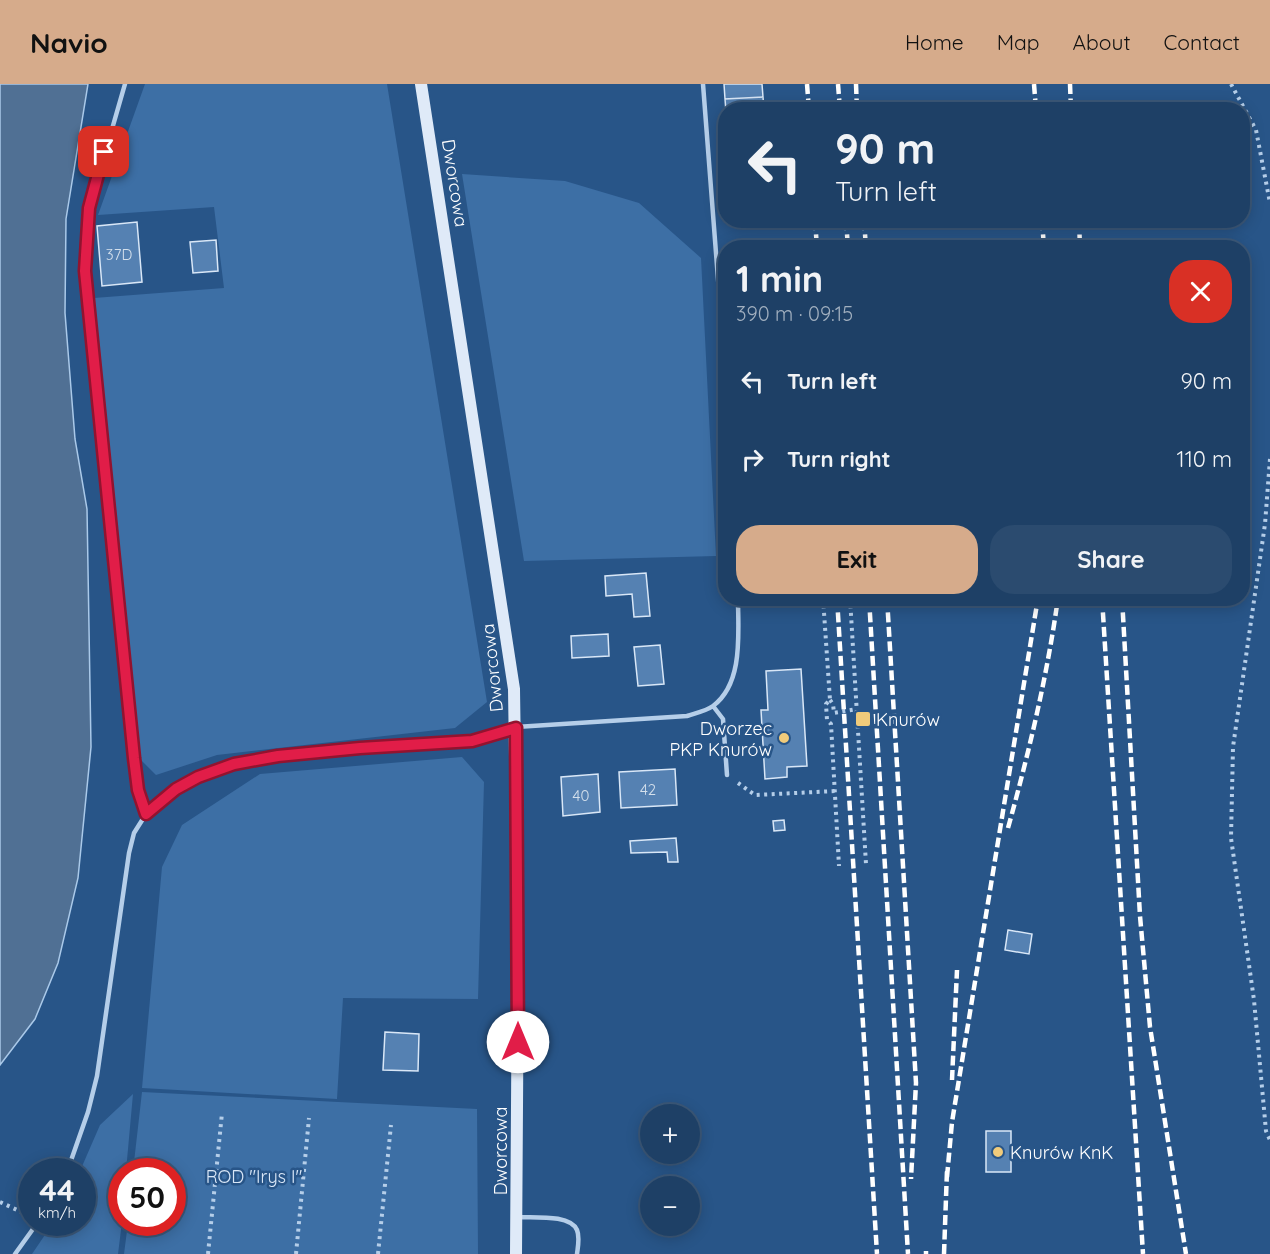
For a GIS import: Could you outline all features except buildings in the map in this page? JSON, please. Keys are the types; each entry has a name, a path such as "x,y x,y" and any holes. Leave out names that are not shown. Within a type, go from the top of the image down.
{"main road":[{"name":"Dworcowa","path":"421,84 510,655 516,728 518,948 516,1254"}],"lane":[{"path":"125,84 89,208 85,271 134,758 138,790 146,814"},
{"path":"703,84 718,279"},
{"path":"72,1158 86,1120 97,1076 129,853 135,833 146,814 176,789 198,777 234,764 278,756 472,741 516,728 687,716 713,706 723,696 731,679 737,660 738,606"},
{"path":"713,706 723,719 727,775"},
{"path":"517,1217 563,1219 571,1222 578,1235 578,1254"},
{"path":"15,1254 28,1236"}],"path":[{"path":"1231,84 1241,102"},
{"path":"1250,119 1256,130 1270,203"},
{"path":"1270,459 1265,524 1233,747 1231,838 1254,1000 1266,1131 1270,1140"},
{"path":"824,606 830,700 834,713 857,709"},
{"path":"851,606 866,864"},
{"path":"830,700 826,704 827,720 831,724 839,866"},
{"path":"727,775 755,795 835,791"},
{"path":"208,1254 222,1113"},
{"path":"296,1254 309,1119"},
{"path":"378,1254 391,1125"},
{"path":"0,1202 18,1210"}],"green space":[{"path":"145,84 387,84 487,702 455,728 217,755 156,775 140,759 94,298 224,288 214,207 98,215"},
{"path":"462,174 565,181 639,203 701,258 716,556 524,561"},
{"path":"462,757 484,782 478,999 343,998 337,1099 142,1088 162,867 182,825 260,774"},
{"name":"ROD \"Irys I\"","path":"142,1092 477,1109 478,1254 124,1254 126,1236 186,1236 186,1158 134,1158"},
{"path":"133,1094 127,1158 108,1158 108,1236 120,1236 118,1254 32,1254 44,1236 96,1236 96,1158 86,1158 100,1125"}],"shaded area":[{"path":"0,84 88,84 66,219 65,313 75,439 87,509 91,747 78,878 58,963 35,1019 0,1065"}],"railway":[{"path":"807,84 808,102"},
{"path":"838,84 839,102"},
{"path":"856,84 857,102"},
{"path":"1034,84 1035,102"},
{"path":"1070,84 1071,102"},
{"path":"816,228 816,240"},
{"path":"847,228 847,240"},
{"path":"865,228 865,240"},
{"path":"1043,228 1043,240"},
{"path":"1079,228 1080,240"},
{"path":"837,606 877,1254"},
{"path":"869,606 908,1254"},
{"path":"887,606 916,1083 911,1179"},
{"path":"947,1177 952,1122 1037,606"},
{"path":"1008,828 1037,714 1057,606"},
{"path":"1102,606 1143,1254"},
{"path":"1122,606 1140,916 1150,1027 1186,1254"},
{"path":"952,1080 957,970"},
{"path":"944,1254 947,1170"}],"place":[{"name":"Knurów","path":"863,719"},
{"name":"Dworzec PKP Knurów","path":"784,738"},
{"name":"Knurów KnK","path":"998,1152"}],"route":[{"path":"104,152 89,208 85,271 134,758 138,790 146,814 156,803 176,789 198,777 234,764 278,756 360,748 472,741 516,728 518,1042"}]}
